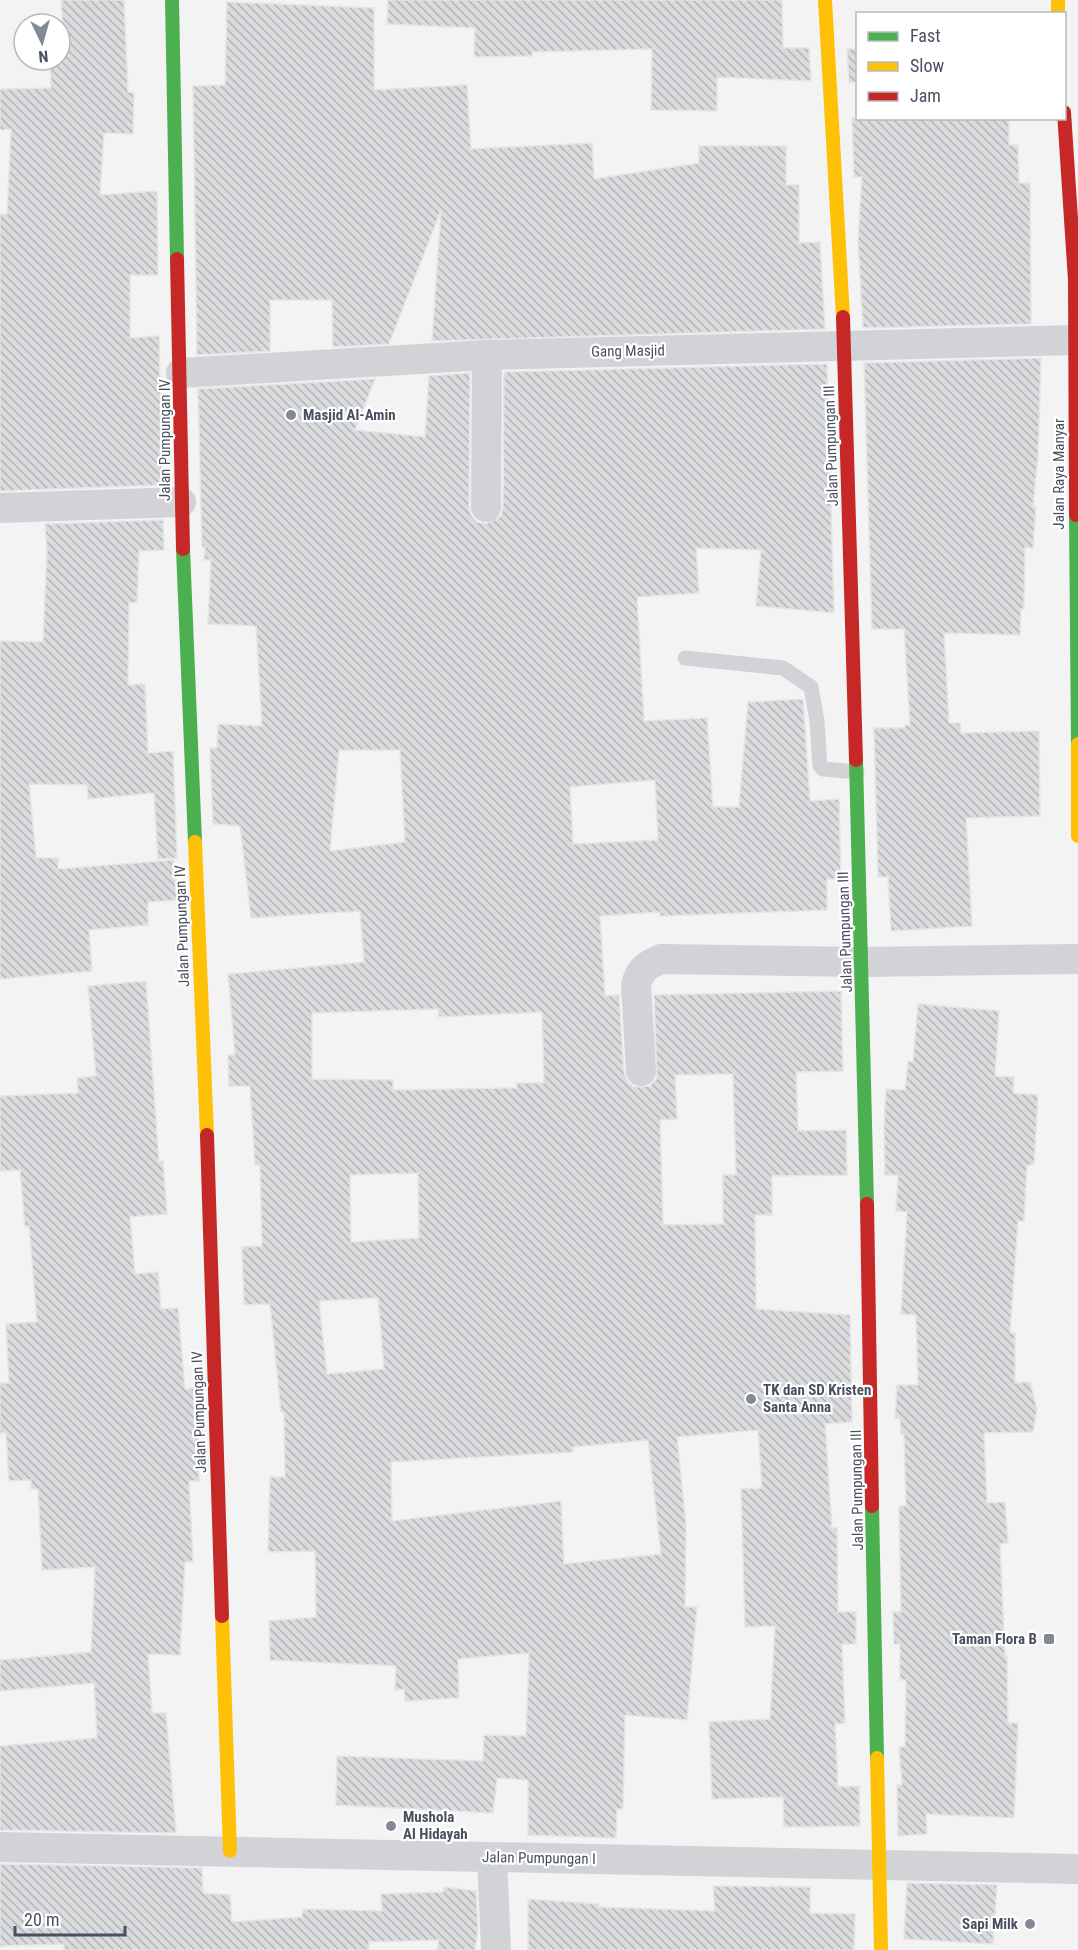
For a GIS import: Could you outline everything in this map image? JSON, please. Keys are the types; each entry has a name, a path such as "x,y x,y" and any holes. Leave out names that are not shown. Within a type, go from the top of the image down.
{"street":[{"name":"Jalan Pumpungan IV","path":"172,0 181,373 181,502 203,1020 230,1851"},
{"name":"Jalan Pumpungan III","path":"825,0 845,346 862,962 881,1950"},
{"name":"Jalan Raya Manyar","path":"1065,120 1075,280 1078,836"},
{"name":"Gang Masjid","path":"181,373 487,355 1075,340"},
{"path":"486,507 487,355"},
{"path":"0,508 181,502"},
{"path":"641,1071 636,986 638,975 644,966 661,959 862,962 1078,959"},
{"name":"Jalan Pumpungan I","path":"0,1847 1078,1869"},
{"path":"492,1858 496,1950"}],"lane":[{"path":"685,658 783,668 812,687 818,721 820,766 823,769 857,772"}],"building":[{"path":"61,0 124,0 128,92 134,93 133,134 104,133 100,195 157,191 158,275 130,275 130,338 159,336 162,485 0,491 0,214 7,214 11,129 0,130 0,89 51,88 50,72 72,72 72,12 62,12"},
{"path":"388,0 782,0 783,48 809,48 811,81 717,77 717,111 651,110 652,49 532,52 532,56 474,57 475,28 387,24"},
{"path":"227,2 374,8 374,90 467,85 471,149 592,143 594,179 699,163 699,146 786,146 786,185 799,185 799,243 820,242 825,329 432,341 441,210 389,344 333,347 332,300 270,300 270,351 197,355 193,86 225,85"},
{"path":"847,49 856,49 856,82 849,82"},
{"path":"852,118 856,120 1009,120 1009,145 1018,145 1019,183 1030,183 1031,324 863,328 858,241 862,177 854,177"},
{"path":"1041,358 1033,548 1025,547 1024,609 1021,609 1020,635 944,633 949,723 960,723 961,733 1039,731 1040,816 966,818 972,926 891,931 888,877 878,877 874,728 905,728 905,725 910,725 904,629 872,629 864,363"},
{"path":"827,364 834,613 756,606 761,550 696,548 699,593 637,597 644,721 707,718 713,807 739,807 748,702 803,699 810,801 839,799 841,879 827,879 827,910 660,916 660,912 600,916 605,996 619,995 624,1072 627,1081 634,1087 650,1086 657,1078 654,995 841,991 843,1071 796,1072 798,1131 846,1130 847,1175 772,1176 772,1215 755,1215 756,1309 850,1315 852,1422 825,1424 832,1528 837,1528 838,1612 856,1612 856,1644 842,1644 845,1723 835,1724 838,1787 859,1786 860,1826 784,1827 783,1797 712,1799 709,1722 770,1719 775,1626 745,1627 741,1489 762,1488 758,1430 677,1437 686,1525 685,1607 697,1607 687,1720 625,1715 623,1809 617,1809 616,1838 528,1835 528,1780 497,1778 493,1813 336,1805 337,1756 483,1761 484,1735 526,1736 529,1653 458,1659 459,1698 405,1701 404,1689 395,1690 396,1666 270,1660 269,1621 316,1617 315,1551 268,1552 270,1477 285,1477 284,1412 281,1412 270,1304 244,1305 242,1247 262,1246 260,1165 255,1165 250,1086 229,1086 228,1055 235,1055 228,974 364,962 360,911 251,918 240,826 213,824 210,748 217,748 218,724 262,726 256,626 208,624 211,560 204,560 205,547 202,547 198,389 375,379 355,430 425,437 429,376 470,373 469,507 471,515 477,522 486,524 501,516 503,507 504,372","holes":["339,750 400,750 405,842 330,851","655,780 658,840 573,844 570,787","438,1009 439,1017 542,1012 544,1083 517,1083 517,1088 393,1090 393,1080 312,1079 312,1013","733,1074 736,1175 723,1175 723,1224 663,1225 660,1120 677,1119 675,1075","418,1173 419,1238 351,1242 350,1175","378,1298 384,1369 327,1374 319,1301","648,1440 661,1554 564,1564 561,1501 392,1521 391,1462 573,1452 573,1447"]},
{"path":"163,520 164,550 139,551 137,603 129,602 128,685 145,684 148,753 173,751 177,858 158,859 154,793 88,799 87,785 29,784 36,858 58,858 58,869 174,860 177,900 148,902 148,925 89,930 92,971 0,979 0,641 43,642 47,551 45,524"},
{"path":"146,981 159,1162 163,1161 167,1214 130,1217 135,1274 158,1272 161,1309 178,1308 185,1389 194,1388 198,1434 199,1481 189,1481 193,1562 185,1562 180,1655 148,1654 152,1713 166,1713 176,1833 0,1830 0,1746 97,1738 94,1683 0,1691 0,1660 91,1652 95,1567 42,1570 38,1489 31,1489 31,1480 9,1481 6,1433 0,1433 0,1383 9,1383 6,1324 37,1322 29,1226 25,1227 20,1170 0,1171 0,1096 78,1093 77,1078 96,1076 88,986"},
{"path":"918,1004 999,1011 995,1076 1014,1077 1013,1093 1038,1095 1034,1165 1027,1165 1024,1221 1018,1221 1010,1333 1015,1333 1015,1383 1030,1382 1037,1409 1033,1432 984,1433 987,1503 1005,1502 1008,1543 1000,1544 1005,1657 1007,1657 1008,1723 1018,1723 1014,1818 926,1814 927,1834 898,1836 897,1785 902,1785 899,1747 905,1747 906,1680 900,1680 900,1644 894,1644 893,1612 901,1612 899,1506 906,1506 904,1434 901,1434 900,1418 895,1418 897,1385 918,1385 916,1315 901,1314 907,1212 896,1211 898,1175 885,1175 884,1126 886,1089 905,1090 908,1061 913,1062"},
{"path":"0,1864 202,1868 203,1893 230,1895 232,1922 302,1917 303,1909 382,1911 381,1894 443,1892 444,1887 476,1891 478,1930 475,1950 437,1950 439,1940 369,1942 369,1950 64,1950 64,1944 0,1946"},
{"path":"907,1883 997,1885 993,1944 904,1939"},
{"path":"713,1886 810,1887 810,1913 855,1914 854,1950 528,1950 528,1899 598,1904 598,1907 715,1911"}],"traffic: fast":[{"path":"172,0 177,259"},
{"path":"1076,515 1078,744"},
{"path":"183,549 195,842"},
{"path":"856,760 867,1204"},
{"path":"872,1506 877,1758"}],"traffic: slow":[{"path":"825,0 843,317"},
{"path":"1058,0 1058,12"},
{"path":"1078,744 1078,836"},
{"path":"195,842 207,1135"},
{"path":"222,1616 230,1851"},
{"path":"877,1758 881,1950"}],"traffic: jam":[{"path":"1065,120 1075,280 1076,515"},
{"path":"177,259 183,549"},
{"path":"843,317 856,760"},
{"path":"207,1135 222,1616"},
{"path":"867,1204 872,1506"}],"place":[{"name":"Masjid Al-Amin","path":"291,415"},
{"name":"TK dan SD Kristen Santa Anna","path":"751,1399"},
{"name":"Taman Flora B","path":"1049,1639"},
{"name":"Mushola Al Hidayah","path":"391,1826"},
{"name":"Sapi Milk","path":"1030,1924"}]}
